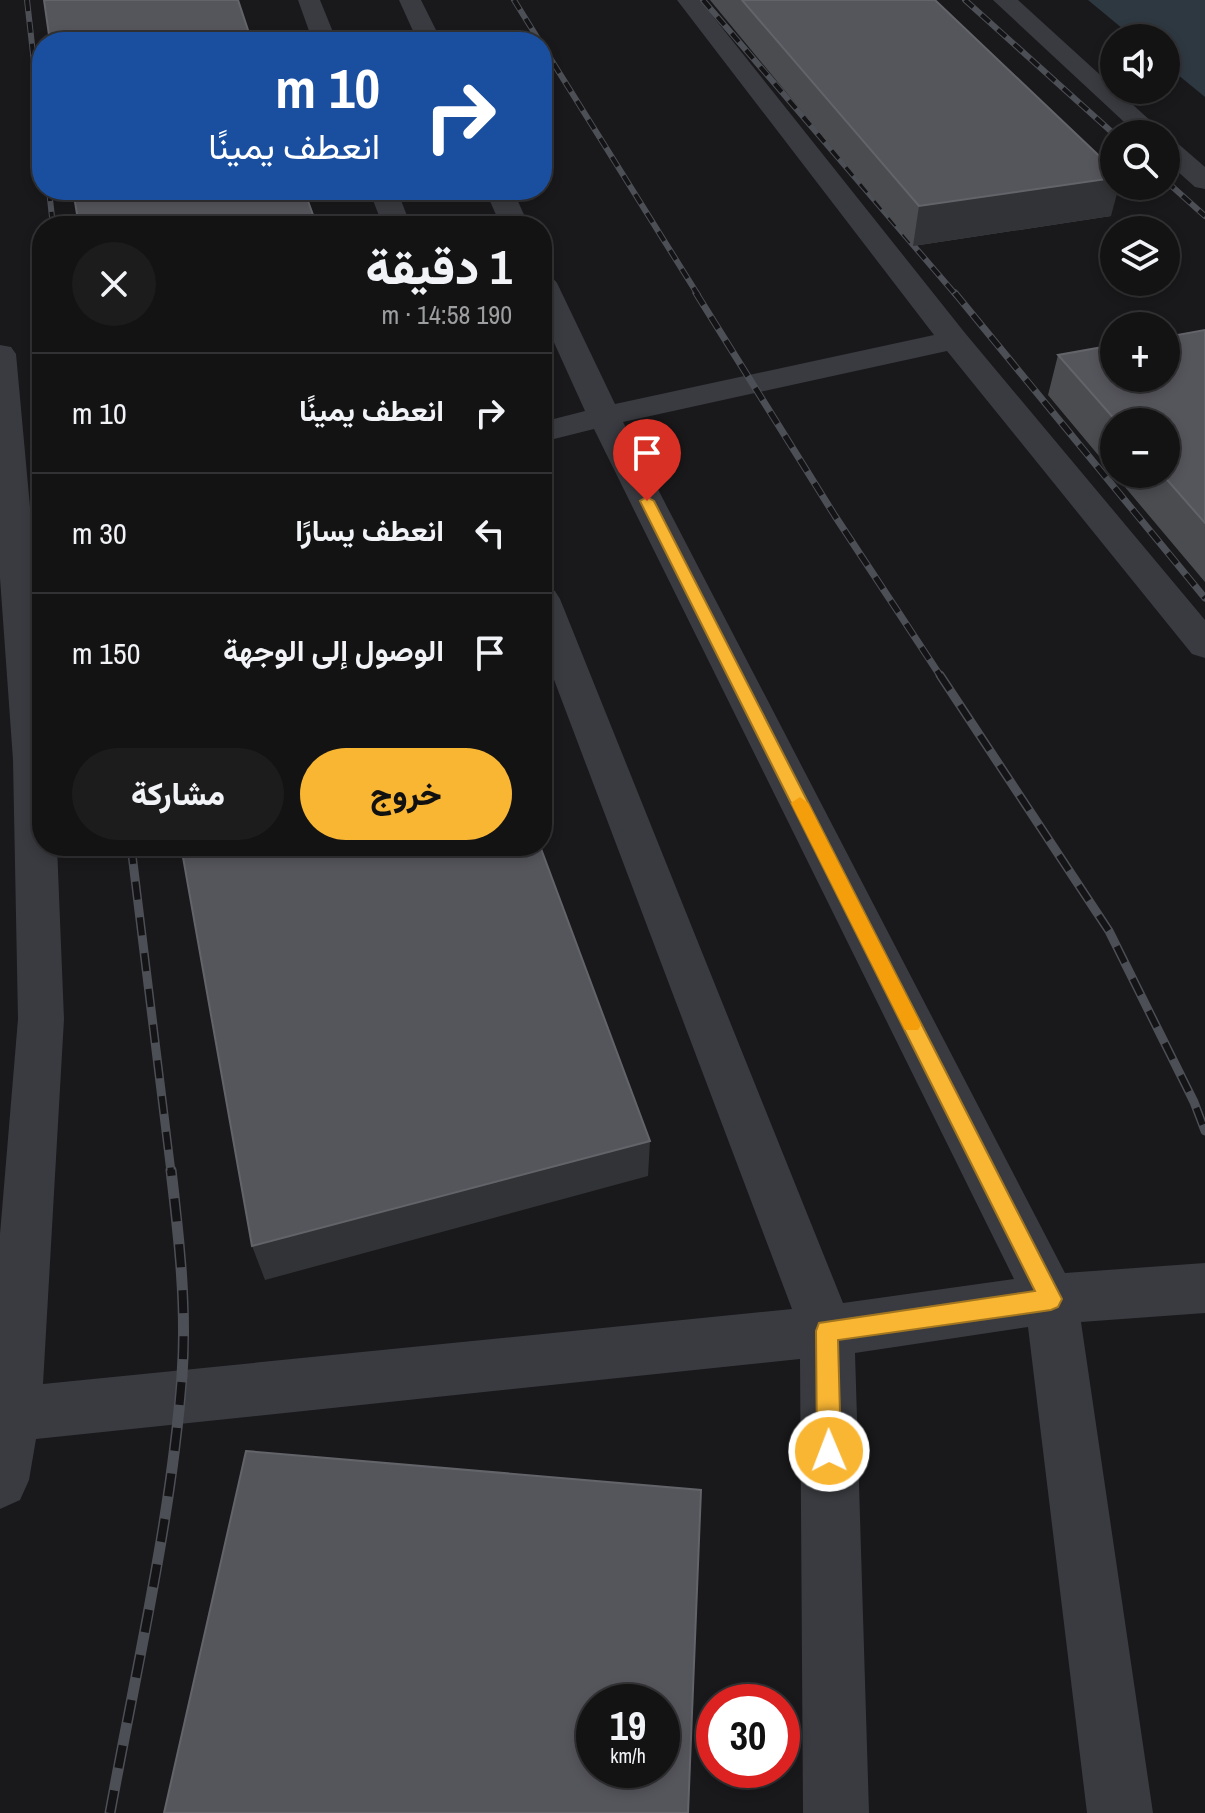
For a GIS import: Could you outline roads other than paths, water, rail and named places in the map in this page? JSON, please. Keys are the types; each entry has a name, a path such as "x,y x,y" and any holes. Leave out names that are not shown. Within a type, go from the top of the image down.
{"street":[{"path":"309,0 321,32"},
{"path":"410,0 425,32"},
{"path":"688,0 954,340 1205,645"},
{"path":"1004,0 1137,120"},
{"path":"1180,159 1205,181"},
{"path":"552,304 604,416 1051,1299 1120,1813"},
{"path":"552,429 954,340"},
{"path":"0,354 32,748"},
{"path":"552,625 827,1331 836,1813"},
{"path":"0,1480 13,1414 41,1019 36,856"},
{"path":"13,1414 827,1331 1051,1299 1205,1288"}],"railway":[{"path":"27,0 32,45"},
{"path":"514,0 534,32"},
{"path":"703,0 956,295"},
{"path":"965,0 1100,121"},
{"path":"552,61 698,295"},
{"path":"1180,194 1205,216"},
{"path":"50,200 52,216"},
{"path":"696,293 835,516 941,677"},
{"path":"955,293 1205,598"},
{"path":"940,675 1109,931 1194,1102 1205,1131"},
{"path":"132,856 171,1172"},
{"path":"110,1813 152,1595 177,1430 182,1376 183,1298 171,1170"}]}
